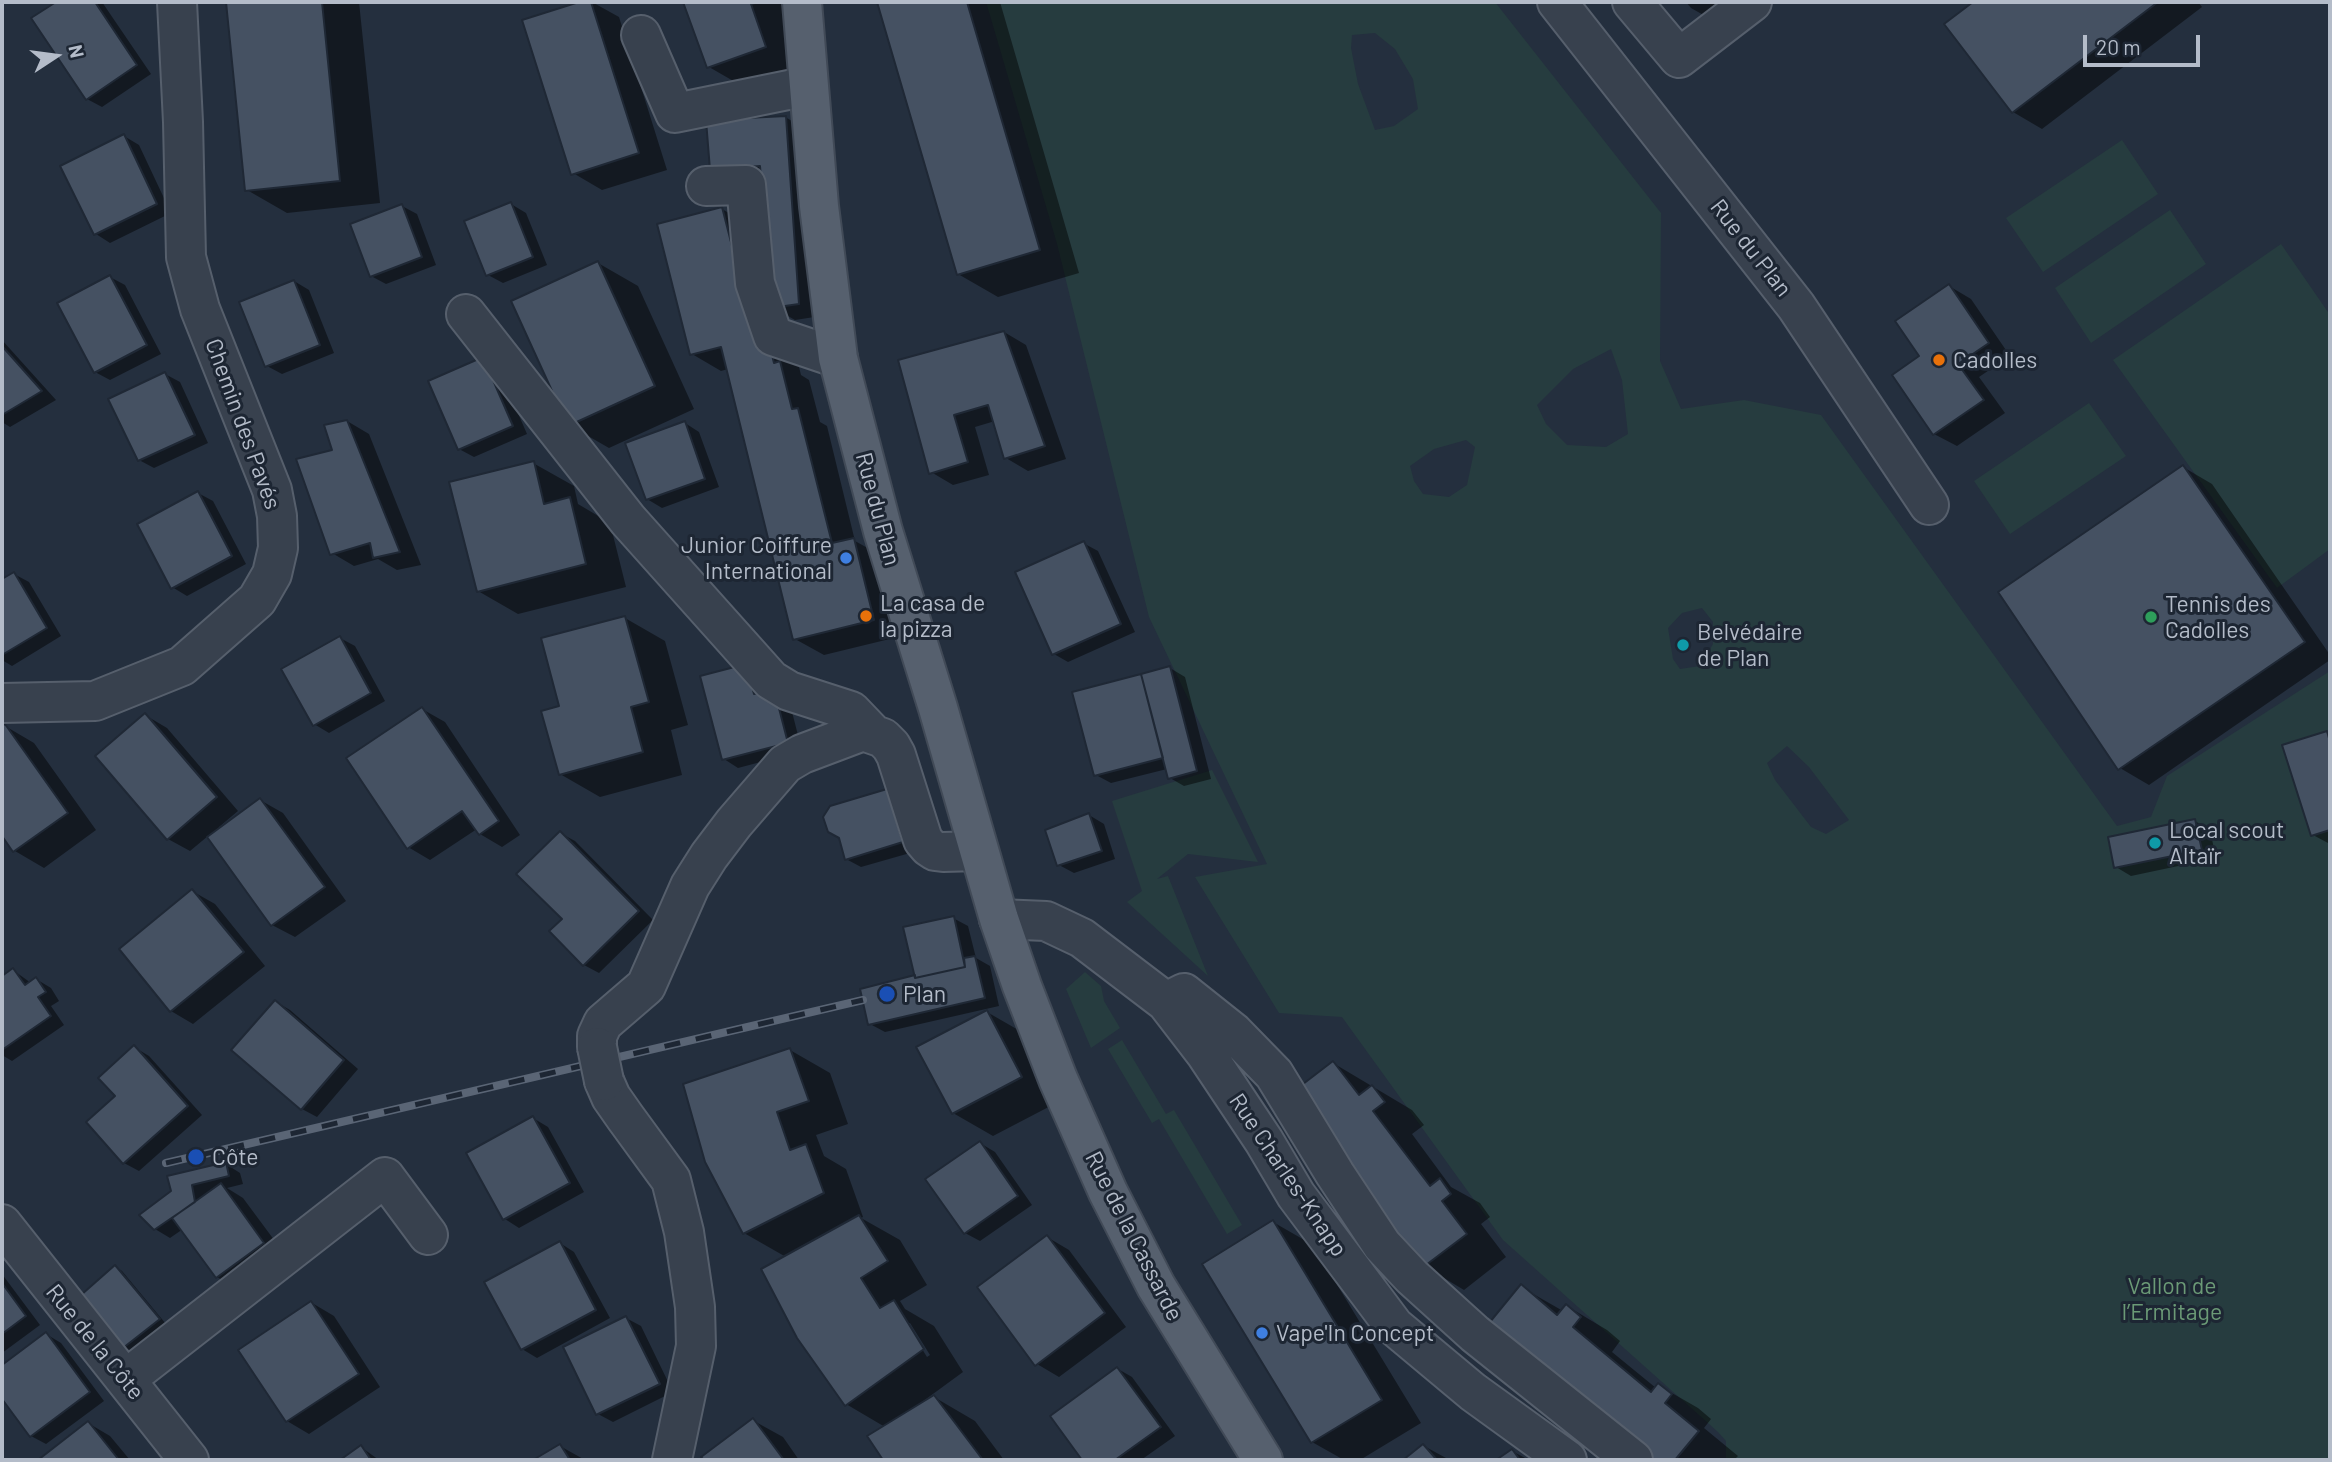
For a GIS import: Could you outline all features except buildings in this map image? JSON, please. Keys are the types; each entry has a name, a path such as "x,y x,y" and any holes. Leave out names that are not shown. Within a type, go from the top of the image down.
{"main road":[{"name":"Rue du Plan","path":"802,2 824,259 838,358 883,531 938,708 978,851 1028,1001"},
{"name":"Rue de la Cassarde","path":"1028,1001 1058,1079 1108,1192 1156,1286 1263,1460"}],"street":[{"name":"Chemin des Pavés","path":"2,703 95,701 182,666 257,600 272,574 278,548 277,516 272,490 200,309 186,257 177,2"},
{"name":"Rue du Plan","path":"1557,2 1796,306 1929,505"},
{"path":"1632,2 1679,58 1752,2"},
{"path":"640,35 675,113 808,86"},
{"path":"706,186 746,185 755,283 773,336 838,358"},
{"path":"466,314 628,520 771,680 789,691 851,711 873,734 891,746 923,840 929,847 943,852 978,851"},
{"path":"672,1460 696,1346 695,1307 684,1232 671,1180 611,1097 600,1063 597,1035 603,1023 646,986 690,886 734,823 785,764 802,754 856,733 873,734"},
{"name":"Rue Charles-Knapp","path":"999,919 1046,921 1082,938 1166,1002 1206,1054 1296,1195 1394,1326 1473,1392 1567,1460"},
{"path":"1166,1002 1184,993 1233,1032 1274,1074 1382,1245 1412,1278 1456,1319 1633,1460"},
{"path":"126,1379 385,1177 428,1236"},
{"name":"Rue de la Côte","path":"2,1224 189,1460"}],"green space":[{"name":"Vallon de l’Ermitage","path":"986,2 1495,2 1661,213 1660,361 1681,409 1744,400 1821,415 2117,826 2151,817 2167,776 2330,671 2330,1460 1726,1460 1726,1441 1718,1432 1503,1240 1342,1017 1279,1013 1195,877 1267,864 1149,617 1057,244","holes":["1375,33 1395,49 1413,79 1418,109 1394,126 1375,130 1358,84 1351,48 1352,35","1611,349 1622,380 1628,434 1606,447 1567,445 1546,424 1537,405 1573,369","1466,440 1475,447 1467,485 1449,497 1423,494 1414,481 1410,466 1434,449","1702,608 1713,622 1713,644 1700,666 1680,669 1673,659 1668,628 1682,613","1787,746 1809,767 1849,820 1826,834 1811,827 1775,780 1767,763"]},
{"path":"2122,140 2158,194 2043,272 2006,218"},
{"path":"2170,210 2206,264 2091,343 2055,288"},
{"path":"2281,244 2330,315 2330,549 2277,588 2113,360"},
{"path":"2089,403 2126,456 2010,534 1974,481"},
{"path":"1212,770 1258,862 1188,854 1157,879 1168,876 1208,976 1127,902 1142,891 1112,801"},
{"path":"1085,972 1101,986 1104,1001 1120,1028 1091,1048 1066,989"},
{"path":"1122,1040 1166,1114 1174,1110 1242,1225 1227,1234 1159,1119 1152,1123 1108,1049"}],"railway":[{"path":"166,1163 863,1000"}],"place":[{"name":"Cadolles","path":"1939,360"},
{"name":"Junior Coiffure International","path":"846,558"},
{"name":"La casa de la pizza","path":"866,616"},
{"name":"Tennis des Cadolles","path":"2151,617"},
{"name":"Belvédaire de Plan","path":"1683,645"},
{"name":"Local scout Altaïr","path":"2155,843"},
{"name":"Plan","path":"887,994"},
{"name":"Côte","path":"196,1157"},
{"name":"Vape'In Concept","path":"1262,1333"}]}
